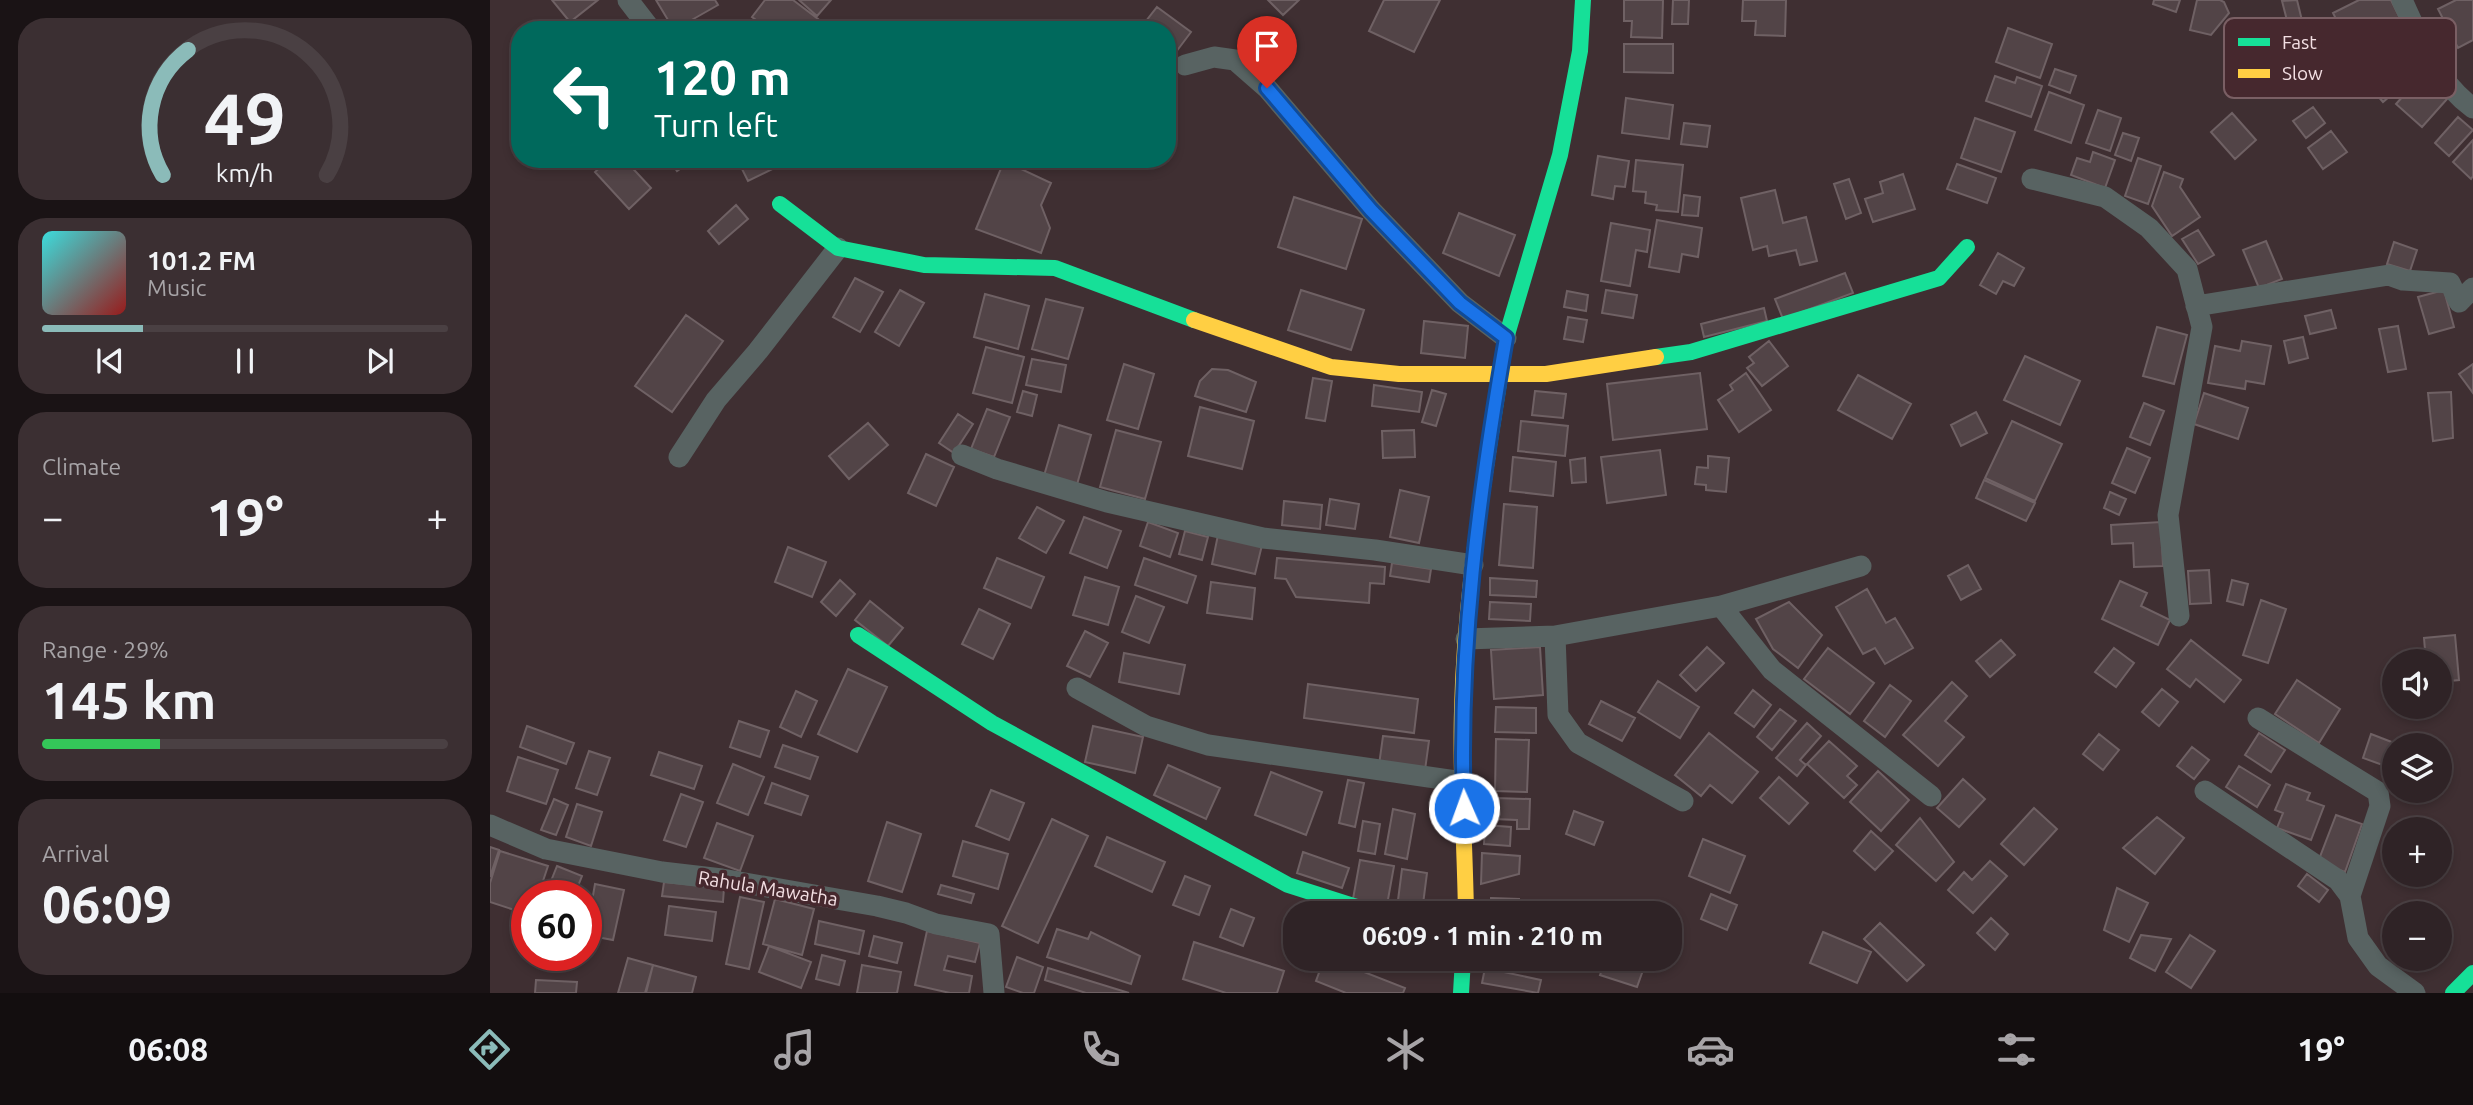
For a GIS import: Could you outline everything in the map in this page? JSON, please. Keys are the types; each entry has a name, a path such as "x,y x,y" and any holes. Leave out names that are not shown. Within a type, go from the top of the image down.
{"street":[{"path":"628,0 644,21"},
{"path":"1465,901 1462,712 1473,565 1506,338 1560,155 1580,51 1583,0"},
{"path":"2402,0 2410,18"},
{"path":"1185,65 1214,57 1235,60 1267,88 1371,210 1460,303 1506,338"},
{"path":"2456,94 2473,108"},
{"path":"2032,179 2105,197 2149,228 2187,269 2202,327 2168,515 2179,616"},
{"path":"780,204 838,248 924,265 1055,268 1243,338 1331,367 1399,374 1546,374 1691,352 1939,278 1967,247"},
{"path":"679,457 716,400 838,248"},
{"path":"2196,306 2389,275 2403,280 2450,283 2459,302 2473,288"},
{"path":"962,455 997,469 1107,502 1250,535 1473,565"},
{"path":"1466,639 1555,636 1721,606 1861,566"},
{"path":"1721,606 1772,670 1931,796"},
{"path":"858,635 992,723 1287,885 1338,901"},
{"path":"1555,636 1558,715 1578,743 1683,801"},
{"path":"1077,688 1146,726 1208,745 1463,782"},
{"path":"2258,718 2378,792 2380,806 2350,896"},
{"path":"2205,791 2338,880 2350,896 2358,938 2378,967 2415,993"},
{"name":"Rahula Mawatha","path":"490,825 545,849 662,872 722,879 877,906 936,924 989,934 994,993"},
{"path":"1461,993 1462,971"},
{"path":"2453,993 2473,973"}],"building":[{"path":"552,0 598,0 571,21"},
{"path":"656,0 715,0 718,5 690,21 669,21"},
{"path":"765,0 793,0 818,19 758,21 752,17"},
{"path":"799,0 831,0 817,16"},
{"path":"1268,0 1299,0 1283,15"},
{"path":"1384,0 1440,0 1414,52 1369,31"},
{"path":"1624,0 1663,0 1662,38 1631,37 1632,21 1624,21"},
{"path":"1673,0 1689,0 1688,24 1672,24"},
{"path":"1743,0 1786,0 1785,36 1755,35 1756,21 1742,21"},
{"path":"2154,0 2180,0 2176,12 2153,4"},
{"path":"2197,0 2224,2 2229,13 2211,35 2190,30"},
{"path":"2297,0 2301,18 2286,18 2282,1"},
{"path":"2359,0 2391,0 2400,18 2336,18 2333,13"},
{"path":"2456,0 2473,0 2473,40 2458,48 2456,18 2443,18 2438,9"},
{"path":"1157,7 1191,32 1176,52 1176,21 1146,21"},
{"path":"2008,28 2052,44 2040,78 1996,62"},
{"path":"1624,44 1673,44 1673,73 1624,72"},
{"path":"2055,69 2076,76 2070,93 2049,85"},
{"path":"1995,76 2015,83 2017,77 2042,86 2031,117 1986,101"},
{"path":"2049,92 2084,105 2071,143 2035,130"},
{"path":"1626,98 1673,105 1669,139 1622,133"},
{"path":"2401,98 2447,99 2422,127 2396,104"},
{"path":"2313,107 2325,123 2306,138 2293,121"},
{"path":"2098,110 2121,118 2110,151 2086,143"},
{"path":"2232,113 2256,140 2235,159 2211,132"},
{"path":"2458,117 2473,130 2449,156 2435,143"},
{"path":"1975,118 2015,132 2001,172 1961,158"},
{"path":"1684,123 1710,126 1707,147 1681,144"},
{"path":"2331,131 2347,152 2323,169 2308,148"},
{"path":"2123,133 2139,138 2131,161 2115,155"},
{"path":"2473,140 2473,176 2471,179 2453,162"},
{"path":"2093,152 2115,160 2105,188 2071,175 2077,158 2090,162"},
{"path":"1598,156 1629,161 1625,187 1615,186 1613,199 1592,195"},
{"path":"2138,158 2161,166 2148,204 2125,196"},
{"path":"1636,160 1683,165 1678,212 1656,210 1657,205 1645,203 1646,192 1633,191"},
{"path":"1957,164 1996,178 1987,203 1947,189"},
{"path":"599,168 632,168 651,188 629,209 595,172"},
{"path":"742,168 775,168 748,181"},
{"path":"1001,168 1019,168 1051,183 1041,205 1050,228 1041,253 976,229"},
{"path":"2164,172 2183,179 2180,187 2200,217 2172,236 2152,206"},
{"path":"1903,174 1915,209 1873,222 1865,199 1883,193 1880,182"},
{"path":"1849,179 1861,213 1846,219 1834,184"},
{"path":"1775,190 1783,223 1806,217 1817,261 1800,265 1796,250 1769,256 1767,246 1753,250 1741,198"},
{"path":"1684,195 1700,197 1698,216 1682,215"},
{"path":"1294,197 1362,219 1346,269 1278,247"},
{"path":"736,205 748,219 719,244 708,231"},
{"path":"1459,213 1515,235 1499,276 1443,253"},
{"path":"1657,220 1702,228 1698,257 1682,254 1679,272 1649,267"},
{"path":"1611,223 1650,230 1647,252 1636,250 1630,286 1601,281"},
{"path":"2198,230 2214,255 2198,264 2182,239"},
{"path":"2266,241 2282,279 2259,288 2243,250"},
{"path":"2394,242 2417,250 2410,271 2387,264"},
{"path":"1998,253 2024,268 2014,286 2003,281 1996,294 1980,285"},
{"path":"1845,273 1853,293 1783,319 1775,299"},
{"path":"855,278 883,292 860,332 833,317"},
{"path":"900,290 924,303 899,346 875,332"},
{"path":"1301,290 1364,310 1351,350 1288,330"},
{"path":"1606,290 1637,295 1633,318 1602,313"},
{"path":"2444,290 2454,327 2429,334 2418,297"},
{"path":"1567,291 1588,295 1586,311 1564,307"},
{"path":"985,294 1029,306 1018,349 974,337"},
{"path":"1046,299 1083,308 1068,359 1032,349"},
{"path":"1764,308 1767,321 1704,337 1701,324"},
{"path":"2331,310 2336,328 2310,334 2305,316"},
{"path":"686,315 723,341 672,412 635,386"},
{"path":"1568,317 1587,320 1583,342 1564,339"},
{"path":"1424,321 1468,326 1465,358 1421,353"},
{"path":"2398,326 2406,369 2388,372 2379,329"},
{"path":"2157,327 2187,335 2174,384 2143,376"},
{"path":"2303,337 2308,358 2289,363 2284,341"},
{"path":"1769,341 1788,366 1762,386 1747,368 1754,363 1749,357"},
{"path":"2242,341 2271,346 2264,384 2246,381 2245,389 2208,383 2215,346 2240,351"},
{"path":"986,347 1024,357 1012,403 973,393"},
{"path":"2025,356 2080,381 2060,425 2004,400"},
{"path":"1032,359 1066,365 1061,392 1026,385"},
{"path":"1124,364 1154,374 1138,429 1107,420"},
{"path":"2473,364 2473,393 2459,374"},
{"path":"1212,369 1228,370 1256,382 1246,412 1195,396 1200,381"},
{"path":"1700,373 1707,429 1613,440 1607,384"},
{"path":"1746,373 1771,410 1739,432 1718,400 1733,390 1730,385"},
{"path":"1858,375 1911,404 1892,439 1838,410"},
{"path":"1313,378 1332,381 1325,421 1306,418"},
{"path":"1374,385 1422,392 1419,412 1372,406"},
{"path":"1432,390 1446,394 1436,426 1422,422"},
{"path":"1023,391 1037,395 1032,416 1017,412"},
{"path":"1535,391 1566,394 1563,418 1532,415"},
{"path":"2451,392 2453,438 2433,441 2428,393"},
{"path":"2204,393 2248,408 2238,439 2194,424"},
{"path":"2144,403 2164,411 2150,445 2130,437"},
{"path":"1200,407 1254,421 1242,469 1188,456"},
{"path":"987,409 1010,417 994,457 971,449"},
{"path":"1976,412 1987,433 1961,446 1951,425"},
{"path":"958,414 973,424 954,453 939,443"},
{"path":"1521,421 1568,426 1565,456 1518,451"},
{"path":"2012,421 2062,444 2035,501 1985,478"},
{"path":"868,423 888,445 849,479 829,456"},
{"path":"1059,425 1091,435 1076,488 1043,479"},
{"path":"1116,430 1161,442 1145,499 1100,487"},
{"path":"1414,430 1415,457 1383,458 1382,431"},
{"path":"2127,448 2150,458 2135,493 2112,483"},
{"path":"1660,450 1666,495 1607,503 1601,457"},
{"path":"926,454 954,467 936,506 908,493"},
{"path":"1708,456 1729,458 1726,492 1706,490 1706,485 1695,484 1697,467 1708,468"},
{"path":"1513,457 1556,462 1553,496 1510,491"},
{"path":"1585,458 1586,482 1572,483 1570,460"},
{"path":"1984,480 2035,503 2026,521 1976,498"},
{"path":"1400,490 1429,497 1419,543 1390,537"},
{"path":"2110,492 2126,499 2119,515 2104,508"},
{"path":"1330,499 1359,504 1355,529 1326,525"},
{"path":"1284,501 1322,505 1320,529 1282,525"},
{"path":"1504,504 1537,507 1533,568 1499,565"},
{"path":"1037,507 1064,521 1046,553 1019,538"},
{"path":"1084,517 1121,531 1107,568 1070,553"},
{"path":"1148,522 1178,533 1170,557 1140,546"},
{"path":"2161,522 2163,566 2134,567 2133,543 2112,544 2111,525"},
{"path":"1185,531 1208,537 1202,560 1179,554"},
{"path":"1218,535 1262,545 1255,574 1212,564"},
{"path":"788,547 826,562 812,597 775,582"},
{"path":"997,558 1044,577 1031,608 984,588"},
{"path":"1144,558 1196,576 1187,603 1135,585"},
{"path":"1277,558 1385,567 1384,584 1370,583 1369,603 1296,597 1286,579 1275,578"},
{"path":"1392,563 1431,569 1429,582 1390,576"},
{"path":"1968,565 1981,589 1961,600 1948,576"},
{"path":"2209,570 2211,603 2190,604 2188,571"},
{"path":"1085,577 1119,587 1108,625 1073,615"},
{"path":"1490,578 1537,581 1536,597 1490,595"},
{"path":"840,580 855,594 836,616 821,602"},
{"path":"2232,580 2248,584 2243,605 2227,601"},
{"path":"2120,581 2147,593 2141,606 2170,620 2158,645 2102,619"},
{"path":"1211,582 1255,588 1252,619 1207,613"},
{"path":"1867,589 1886,623 1895,618 1913,648 1885,664 1875,648 1863,654 1836,607"},
{"path":"1136,596 1164,607 1149,643 1122,632"},
{"path":"2261,600 2286,609 2268,663 2243,655"},
{"path":"870,601 903,628 888,646 855,620"},
{"path":"1490,602 1531,604 1530,621 1489,619"},
{"path":"1789,602 1822,635 1798,668 1773,649 1756,619"},
{"path":"979,609 1010,624 993,659 962,644"},
{"path":"1085,631 1108,643 1090,677 1067,666"},
{"path":"2455,635 2459,680 2452,681 2452,649 2425,649 2424,638"},
{"path":"2001,640 2015,655 1990,677 1976,661"},
{"path":"2191,640 2241,680 2224,702 2196,679 2190,687 2167,669"},
{"path":"1540,647 1543,695 1494,699 1491,650"},
{"path":"1707,647 1724,663 1696,691 1680,675"},
{"path":"1828,648 1874,683 1850,714 1804,679"},
{"path":"2114,648 2134,663 2116,687 2095,672"},
{"path":"1124,653 1185,665 1179,694 1119,682"},
{"path":"848,669 887,687 857,752 818,734"},
{"path":"2297,680 2340,709 2319,743 2275,714"},
{"path":"1658,681 1699,707 1680,738 1638,712"},
{"path":"1952,682 1967,696 1945,721 1964,737 1938,766 1903,735"},
{"path":"1308,684 1418,699 1414,733 1304,718"},
{"path":"1890,685 1911,701 1885,737 1864,721"},
{"path":"2162,689 2178,702 2159,726 2142,712"},
{"path":"1753,690 1771,705 1754,727 1735,713"},
{"path":"796,691 817,701 801,737 780,727"},
{"path":"1601,701 1635,718 1622,741 1589,724"},
{"path":"1496,707 1536,708 1536,733 1495,732"},
{"path":"1780,709 1796,721 1772,750 1757,737"},
{"path":"739,721 769,731 760,757 730,747"},
{"path":"1807,723 1821,736 1800,760 1806,765 1797,776 1776,758"},
{"path":"527,726 574,743 566,764 520,747"},
{"path":"1093,726 1143,737 1135,773 1085,762"},
{"path":"1709,733 1758,772 1732,803 1710,785 1701,796 1675,775"},
{"path":"2259,733 2285,750 2271,772 2245,755"},
{"path":"2099,734 2119,750 2103,770 2083,754"},
{"path":"2371,734 2382,738 2382,765 2363,758"},
{"path":"1383,736 1429,741 1425,770 1379,765"},
{"path":"1496,739 1529,740 1527,792 1495,791"},
{"path":"1829,741 1857,766 1847,776 1857,785 1844,798 1807,764"},
{"path":"783,745 818,757 810,779 775,767"},
{"path":"2192,747 2209,760 2194,779 2177,766"},
{"path":"589,751 610,758 597,795 576,788"},
{"path":"659,752 702,766 694,789 651,775"},
{"path":"518,757 558,770 546,804 507,791"},
{"path":"733,764 764,777 748,815 717,803"},
{"path":"1168,765 1220,788 1206,819 1154,795"},
{"path":"2239,766 2270,785 2257,807 2226,787"},
{"path":"1878,771 1909,800 1881,831 1850,802"},
{"path":"1271,772 1322,792 1306,835 1255,815"},
{"path":"1779,777 1808,803 1789,824 1760,798"},
{"path":"1963,779 1985,799 1959,827 1937,808"},
{"path":"1348,780 1364,783 1355,827 1339,823"},
{"path":"772,783 808,796 801,815 765,803"},
{"path":"2286,784 2310,793 2307,800 2324,806 2311,840 2277,828 2283,813 2275,810"},
{"path":"991,790 1024,803 1009,840 976,826"},
{"path":"681,794 703,802 686,847 664,840"},
{"path":"1495,798 1530,799 1529,829 1517,829 1517,820 1494,819"},
{"path":"554,799 568,805 556,835 541,830"},
{"path":"577,804 602,812 591,846 566,837"},
{"path":"2034,808 2057,829 2024,865 2001,844"},
{"path":"1393,809 1415,814 1407,859 1385,854"},
{"path":"1574,811 1603,822 1594,845 1566,834"},
{"path":"2336,815 2362,824 2345,872 2318,862"},
{"path":"2157,817 2184,838 2155,874 2123,848"},
{"path":"1920,818 1954,862 1936,881 1896,845"},
{"path":"1052,819 1088,836 1038,943 1002,926"},
{"path":"1363,821 1380,824 1375,854 1358,851"},
{"path":"887,822 921,834 902,892 868,881"},
{"path":"717,823 753,836 740,871 704,858"},
{"path":"1485,825 1511,827 1510,846 1484,844"},
{"path":"1871,831 1893,851 1875,870 1854,851"},
{"path":"1107,837 1165,862 1152,892 1095,866"},
{"path":"1703,839 1745,856 1730,893 1689,876"},
{"path":"963,841 1008,854 998,889 953,876"},
{"path":"490,847 499,850 490,877"},
{"path":"500,851 548,866 543,880 511,880 511,909 490,902 490,883"},
{"path":"1303,852 1349,868 1342,888 1297,873"},
{"path":"1482,853 1520,856 1519,874 1481,884"},
{"path":"1360,860 1394,866 1388,901 1353,899"},
{"path":"1990,861 2007,876 1973,913 1948,890 1964,872 1972,880"},
{"path":"557,866 582,876 580,880 551,880"},
{"path":"1402,869 1427,873 1423,901 1398,901"},
{"path":"2307,874 2328,890 2319,902 2298,886"},
{"path":"1185,876 1210,886 1199,915 1173,905"},
{"path":"664,882 724,888 723,902 662,896"},
{"path":"602,885 624,890 613,940 602,938"},
{"path":"941,885 974,894 971,903 938,894"},
{"path":"2117,888 2148,903 2129,942 2104,930"},
{"path":"1711,894 1737,905 1727,930 1701,919"},
{"path":"740,897 764,902 749,969 726,964"},
{"path":"1491,898 1519,899 1519,901 1491,901"},
{"path":"775,899 814,909 802,955 763,944"},
{"path":"669,906 716,912 712,941 665,935"},
{"path":"1231,909 1254,918 1243,946 1220,937"},
{"path":"1991,918 2008,934 1995,950 1977,933"},
{"path":"819,921 864,931 859,954 815,944"},
{"path":"1880,923 1924,965 1907,981 1864,939"},
{"path":"1057,929 1088,939 1091,932 1140,956 1131,984 1047,957"},
{"path":"927,931 980,943 975,962 948,956 944,970 972,976 969,993 950,993 915,985"},
{"path":"1823,932 1871,952 1857,983 1810,963"},
{"path":"2141,935 2171,939 2155,971 2130,958"},
{"path":"2190,935 2215,951 2191,988 2166,972"},
{"path":"874,936 902,943 897,963 869,956"},
{"path":"1194,942 1284,971 1277,993 1226,993 1183,979"},
{"path":"769,946 811,962 801,988 759,972"},
{"path":"822,955 845,961 839,985 816,979"},
{"path":"1017,957 1043,967 1034,993 1023,993 1006,987"},
{"path":"628,958 653,965 645,993 618,993"},
{"path":"653,965 696,977 692,993 646,993"},
{"path":"862,965 901,972 897,993 857,993"},
{"path":"1048,968 1129,993 1086,993 1045,980"},
{"path":"1320,971 1362,971 1405,988 1403,993 1346,993 1316,981"},
{"path":"1484,971 1499,971 1541,980 1538,993 1482,983"},
{"path":"1602,971 1643,971 1637,987 1600,975"},
{"path":"536,980 577,982 576,993 535,993"}],"traffic: fast":[{"path":"1489,446 1506,338 1560,155 1580,51 1583,0"},
{"path":"780,204 838,248 924,265 1055,268 1194,320"},
{"path":"1656,357 1691,352 1939,278 1967,247"},
{"path":"858,635 992,723 1288,885 1338,901"},
{"path":"1461,993 1462,971"},
{"path":"2453,993 2473,973"}],"traffic: slow":[{"path":"1194,320 1331,367 1399,374 1546,374 1656,357"},
{"path":"1466,901 1463,678 1471,578 1489,446"}],"route":[{"path":"1267,88 1371,210 1460,303 1506,338 1479,512 1466,639 1462,712 1464,808"}]}
